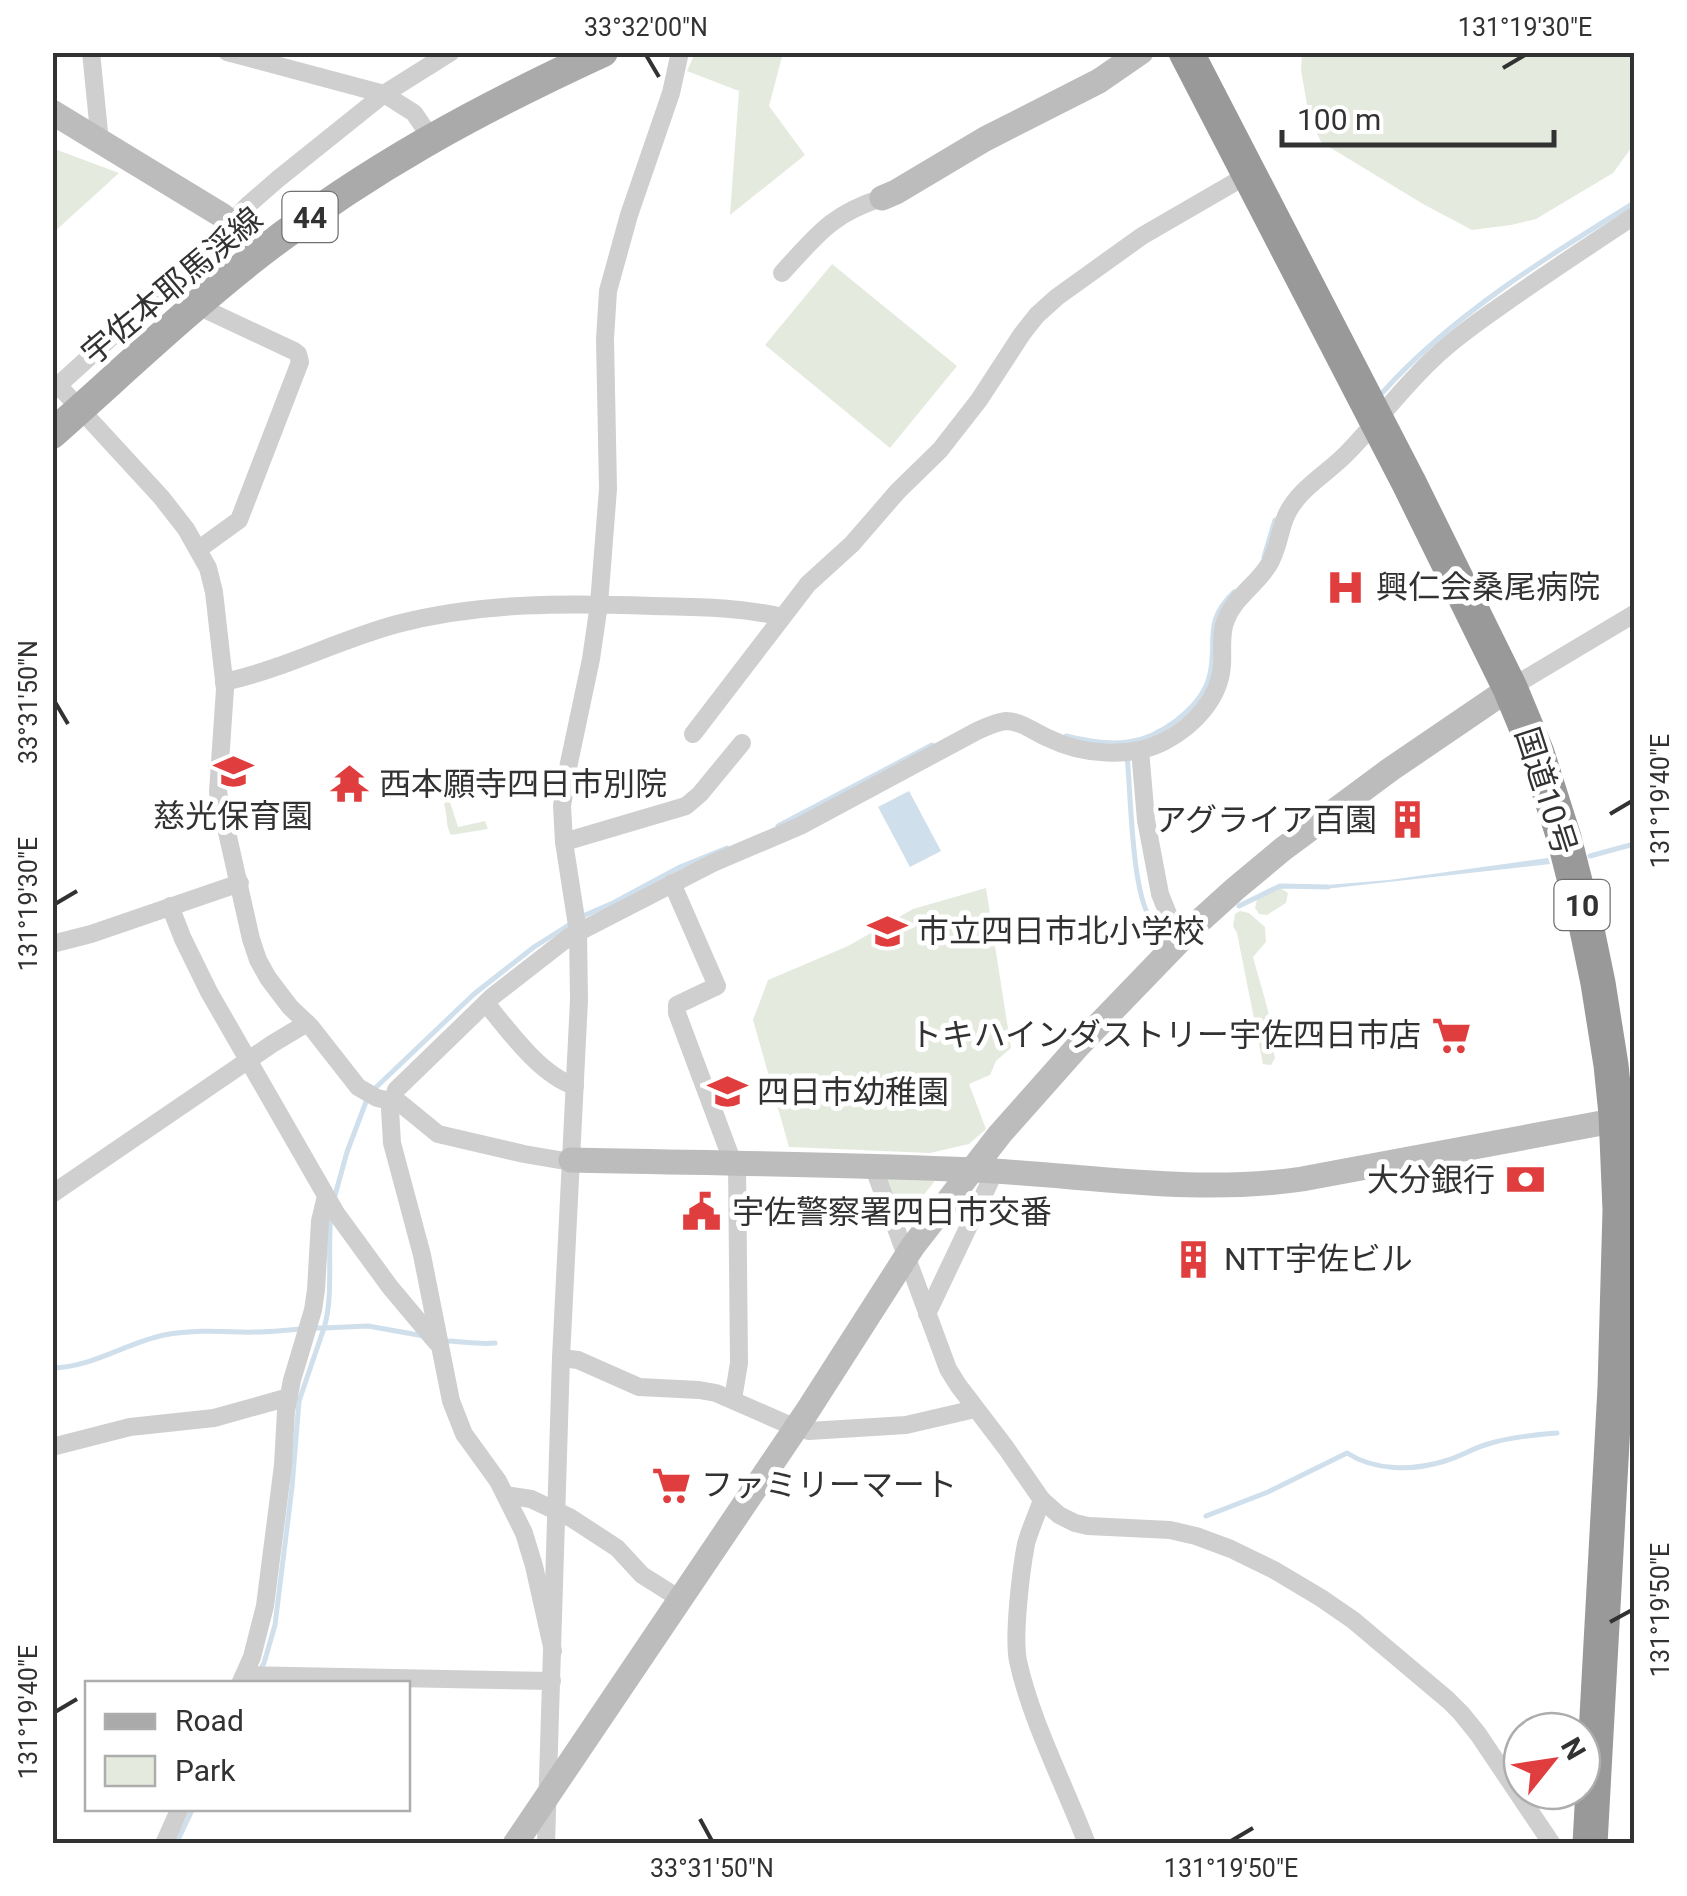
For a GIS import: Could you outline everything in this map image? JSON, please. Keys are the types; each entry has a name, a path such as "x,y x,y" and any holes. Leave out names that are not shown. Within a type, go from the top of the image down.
{"highway":[{"name":"国道10号","path":"1186,52 1510,688 1537,753 1580,897 1625,1118 1619,1167 1620,1282 1590,1844"}],"main road":[{"name":"宇佐本耶馬渓線","path":"52,434 259,254 387,164 507,96 603,52"}],"street":[{"path":"91,52 100,142"},
{"path":"227,52 384,94 414,113 431,138"},
{"name":"44","path":"55,387 182,273 278,178 384,94 451,52"},
{"path":"546,1844 561,1358 579,1000 577,923 562,816 599,604 608,490 608,291 629,215 671,94 680,52"},
{"path":"782,273 836,218 896,192 984,138 1100,81 1141,52"},
{"path":"52,112 232,222 259,254"},
{"path":"693,734 808,584 852,544 940,450 1037,316 1142,236 1249,174"},
{"path":"552,1651 529,1549 506,1495 459,1424 451,1401 422,1255 389,1126 391,1102 400,1086 486,1002 577,923 800,826 977,731 997,723 1020,724 1052,741 1099,752 1140,750 1167,740 1208,704 1220,683 1226,618 1270,562 1286,515 1296,500 1332,469 1456,338 1634,216"},
{"path":"198,306 294,351 300,362 239,520 199,549"},
{"path":"55,387 82,408 161,497 208,568 224,682 218,792 258,960 278,992 358,1087 377,1098 400,1103 442,1136 571,1161 873,1166 1158,1184 1260,1185 1625,1118"},
{"path":"224,682 270,671 402,623 519,605 564,602 720,608 782,618"},
{"path":"515,1844 796,1428 906,1256 983,1170 1055,1071 1220,901 1283,848 1510,688 1634,614"},
{"path":"564,842 686,806 742,743"},
{"path":"1140,750 1146,820 1160,894 1184,937"},
{"path":"52,944 240,883"},
{"path":"672,883 717,986 677,1005 677,1013 735,1164 740,1363 732,1399"},
{"path":"170,906 198,972 326,1196 373,1265 439,1346"},
{"path":"486,1002 538,1062 560,1080 575,1086"},
{"path":"52,1194 307,1023"},
{"path":"873,1166 948,1369 1042,1500 1075,1523 1170,1530 1231,1548 1321,1598 1448,1700 1478,1734 1552,1844"},
{"path":"928,1314 983,1170"},
{"path":"326,1196 320,1222 316,1290 289,1397 267,1592 243,1679 552,1681"},
{"path":"561,1358 578,1360 639,1388 707,1391 809,1431 906,1424 975,1410"},
{"path":"52,1447 130,1427 214,1418 289,1397"},
{"path":"506,1495 556,1510 617,1548 642,1576 680,1599"},
{"path":"1042,1500 1024,1559 1018,1658 1047,1744 1088,1844"},
{"path":"164,1844 179,1811"}],"green space":[{"path":"695,53 783,53 769,106 805,155 730,215 739,91 687,71"},
{"path":"1302,53 1634,53 1634,144 1613,173 1536,219 1472,230 1321,142 1309,116"},
{"path":"52,148 119,173 53,233 52,233"},
{"path":"832,264 957,366 890,448 765,345"},
{"path":"444,769 449,773 455,797 450,802 458,827 485,821 488,829 451,835 444,805 448,784 439,779 438,771"},
{"path":"1279,887 1288,893 1286,903 1267,915 1259,914 1255,908 1258,895"},
{"path":"986,888 1011,1048 996,1061 990,1075 969,1084 986,1129 969,1144 930,1153 789,1147 753,1020 768,980 848,946 913,909"},
{"path":"1249,913 1265,927 1266,942 1253,957 1270,1021 1275,1058 1271,1065 1263,1064 1233,926 1235,914"},
{"path":"879,1172 937,1178 898,1228"}],"water":[{"path":"909,791 941,851 910,867 878,807"},
{"path":"1548,858 1550,864 1325,889 1326,885"}],"waterway":[{"path":"1383,392 1470,313 1634,203"},
{"path":"1264,557 1275,520"},
{"path":"1066,736 1128,742 1152,735 1188,711 1209,678 1214,624 1234,592"},
{"path":"778,826 932,745"},
{"path":"1127,756 1141,893 1154,923 1166,918"},
{"path":"1590,856 1634,844"},
{"path":"334,1199 369,1094 474,994 534,947 583,916 727,848"},
{"path":"1239,906 1280,886 1328,887"},
{"path":"314,1328 324,1328 327,1315 331,1215"},
{"path":"259,1672 275,1625 299,1401 324,1328 368,1326 424,1336"},
{"path":"52,1368 81,1364 174,1333 303,1329"},
{"path":"444,1341 495,1343"},
{"path":"1206,1516 1268,1492 1347,1453 1382,1466 1420,1466 1496,1442 1557,1433"},
{"path":"176,1844 192,1811"}],"place":[{"name":"興仁会桑尾病院","path":"1346,587"},
{"name":"慈光保育園","path":"233,771"},
{"name":"西本願寺四日市別院","path":"349,784"},
{"name":"アグライア百園","path":"1407,820"},
{"name":"市立四日市北小学校","path":"887,931"},
{"name":"トキハインダストリー宇佐四日市店","path":"1451,1035"},
{"name":"四日市幼稚園","path":"727,1092"},
{"name":"大分銀行","path":"1525,1180"},
{"name":"宇佐警察署四日市交番","path":"702,1212"},
{"name":"NTT宇佐ビル","path":"1194,1259"},
{"name":"ファミリーマート","path":"671,1485"}]}
